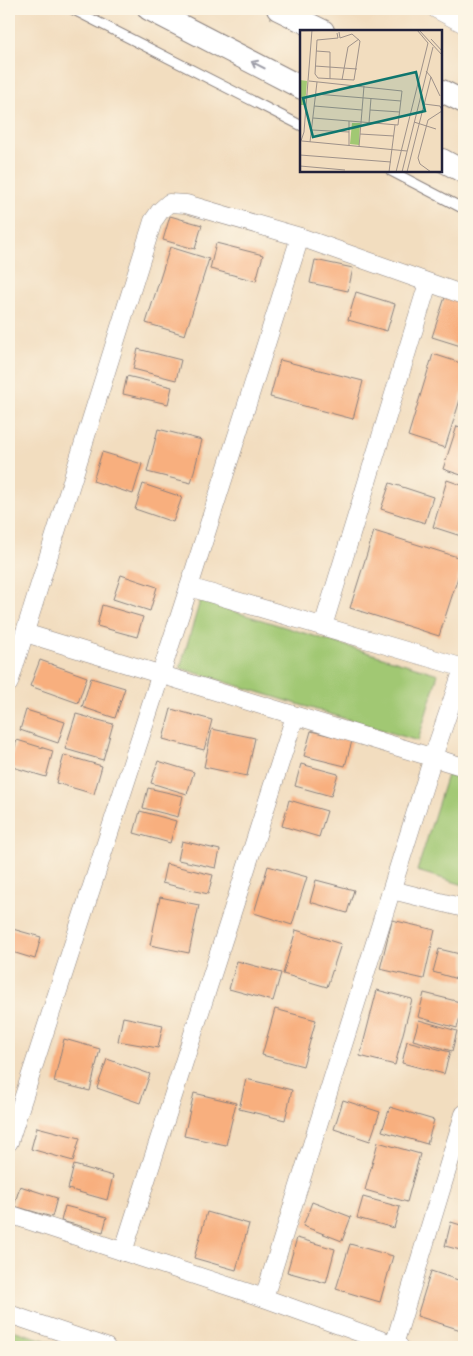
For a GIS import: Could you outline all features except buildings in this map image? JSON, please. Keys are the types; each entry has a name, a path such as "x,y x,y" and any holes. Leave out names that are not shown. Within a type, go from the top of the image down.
{"street":[{"path":"149,9 300,87"},
{"path":"278,9 321,30"},
{"path":"436,9 464,24"},
{"path":"443,92 464,102"},
{"path":"443,161 464,172"},
{"path":"9,682 153,220 169,203 186,204 300,237 464,295"},
{"path":"9,1142 300,237"},
{"path":"323,626 428,283"},
{"path":"189,587 464,667 432,757 264,1298"},
{"path":"25,633 464,767"},
{"path":"123,1252 295,716"},
{"path":"392,890 464,908"},
{"path":"9,1214 264,1298 397,1346 464,1114"},
{"path":"9,1314 106,1347"}],"lane":[{"path":"72,9 300,125"},
{"path":"393,172 464,209"}],"green space":[{"path":"200,601 438,674 418,741 180,668"},
{"path":"447,775 464,780 464,885 417,871"},
{"path":"9,1329 67,1347 9,1347"}]}
